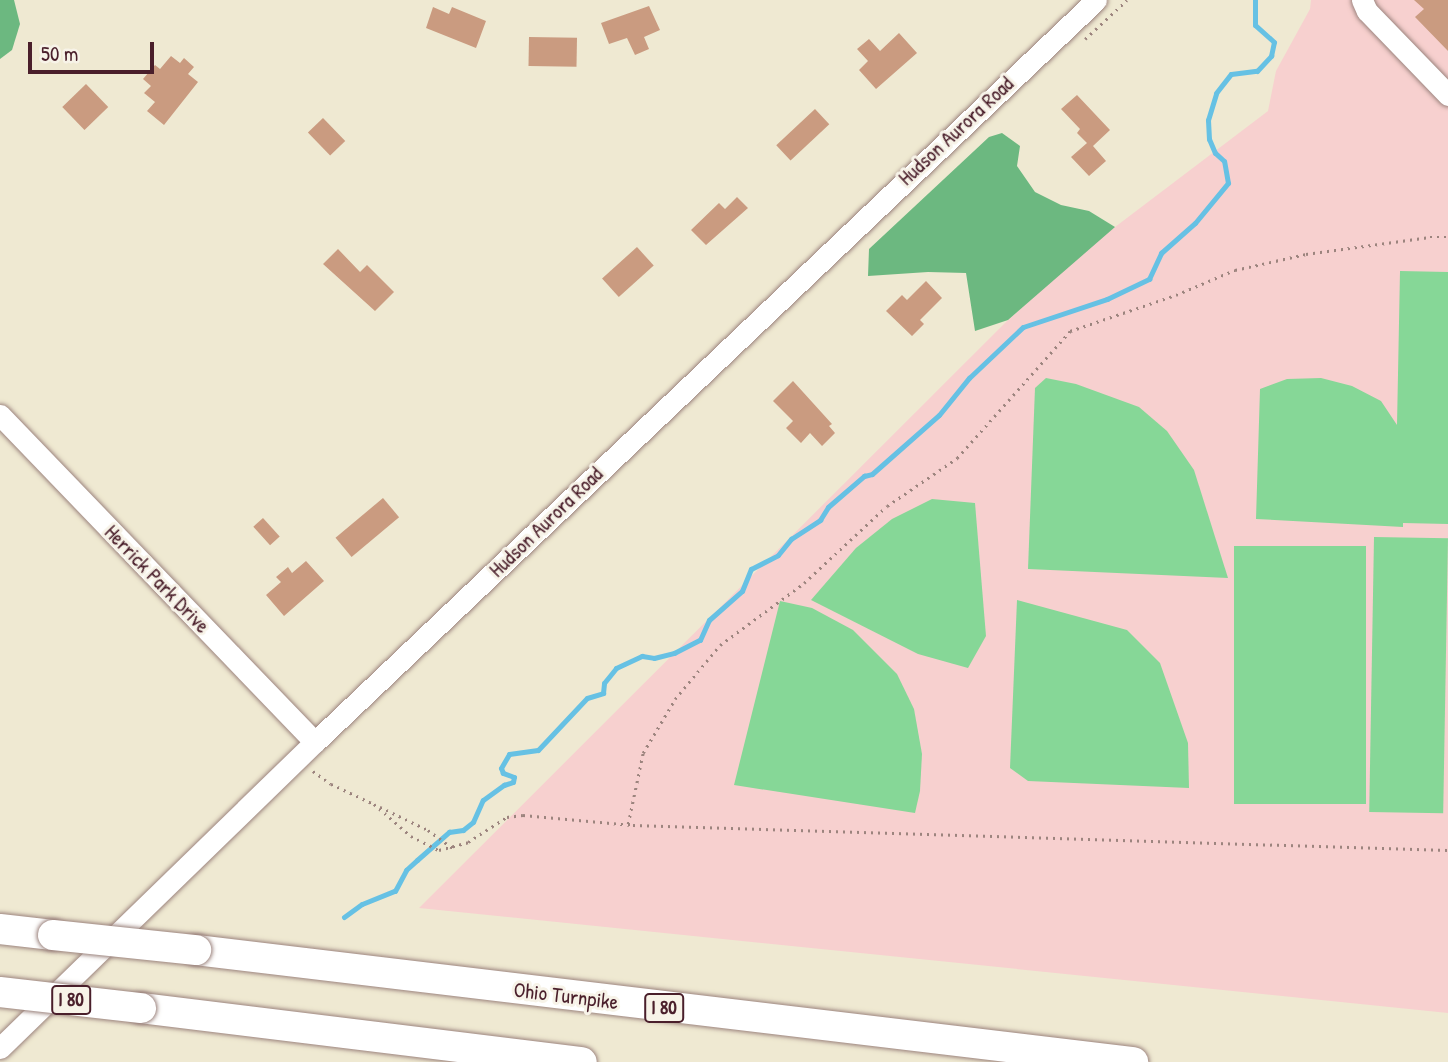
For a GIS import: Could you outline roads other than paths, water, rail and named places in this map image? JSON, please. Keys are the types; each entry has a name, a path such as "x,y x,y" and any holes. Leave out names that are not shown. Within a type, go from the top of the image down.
{"highway":[{"name":"Ohio Turnpike","path":"0,929 1133,1062"},
{"name":"I 80","path":"0,992 582,1062"}],"street":[{"name":"Hudson Aurora Road","path":"0,1048 315,742 1096,0"},
{"path":"1362,0 1367,11 1448,95"},
{"name":"Herrick Park Drive","path":"0,415 315,742"}],"waterway":[{"path":"344,917 362,904 395,891 406,870 417,860 449,832 463,830 473,822 483,800 513,782 514,777 503,773 501,768 509,754 538,750 587,698 603,693 604,683 616,668 642,656 654,658 674,653 700,640 709,620 742,591 751,569 778,555 791,539 820,520 828,507 864,476 872,474 939,415 969,378 1023,327 1107,299 1149,279 1161,253 1195,223 1228,183 1224,161 1215,153 1209,139 1208,120 1216,93 1231,74 1257,71 1271,56 1274,42 1255,25 1255,0"}]}
